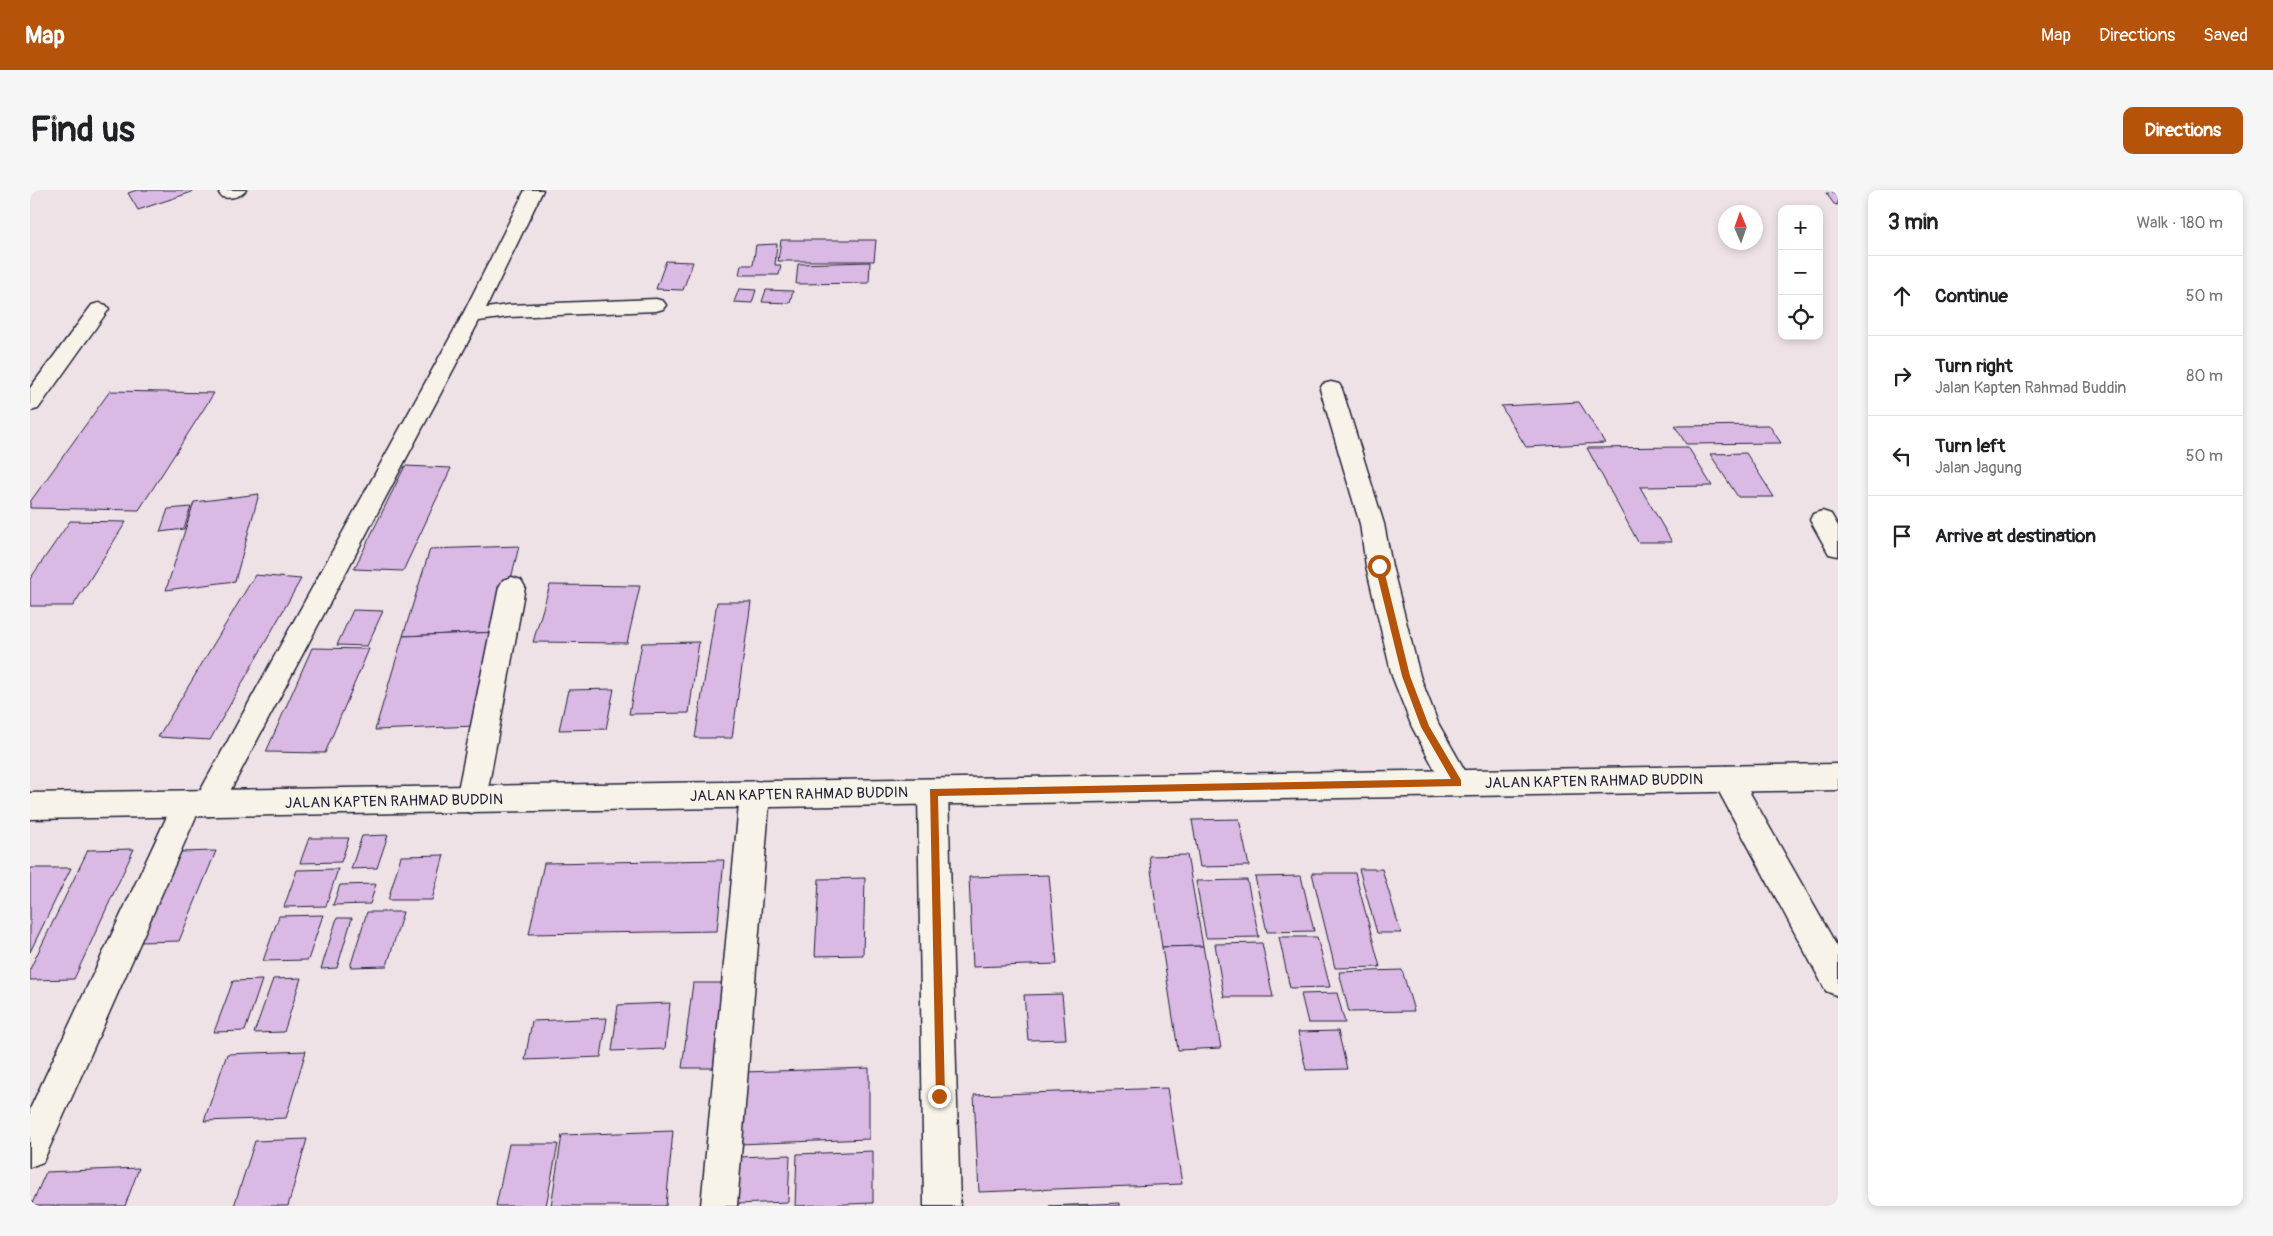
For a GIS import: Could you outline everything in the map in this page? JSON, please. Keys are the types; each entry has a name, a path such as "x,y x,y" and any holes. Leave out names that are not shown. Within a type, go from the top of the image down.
{"street":[{"path":"30,1149 198,804 472,316 534,190"},
{"path":"472,316 508,311 656,305"},
{"path":"30,404 99,308"},
{"path":"1331,389 1372,524 1379,566 1406,676 1426,727 1458,783"},
{"path":"1822,520 1838,546"},
{"path":"470,800 512,587"},
{"name":"JALAN KAPTEN RAHMAD BUDDIN","path":"30,806 1838,777"},
{"path":"1728,779 1838,980"},
{"path":"933,792 942,1206"},
{"path":"719,1206 755,794"}],"building":[{"path":"137,190 191,190 192,192 138,210 128,193"},
{"path":"1826,193 1838,194 1838,205 1834,204"},
{"path":"781,240 876,240 874,261 778,261"},
{"path":"777,244 775,265 781,265 779,275 739,275 741,265 753,265 756,245"},
{"path":"666,261 693,262 683,290 656,289"},
{"path":"870,262 869,283 796,284 798,264"},
{"path":"739,289 756,290 752,303 734,302"},
{"path":"766,290 793,291 790,303 762,302"},
{"path":"110,391 214,393 139,510 30,508 30,502"},
{"path":"1579,402 1605,443 1526,447 1501,406"},
{"path":"1769,425 1781,443 1686,444 1675,426"},
{"path":"1688,447 1712,486 1640,487 1672,542 1638,542 1587,448"},
{"path":"1746,453 1774,497 1738,497 1710,454"},
{"path":"405,466 451,468 403,571 354,569"},
{"path":"259,494 235,581 166,590 194,502"},
{"path":"191,507 184,529 160,532 168,509"},
{"path":"70,521 126,522 73,606 30,606 30,579"},
{"path":"519,546 498,632 403,636 430,549"},
{"path":"255,575 301,579 210,740 158,737"},
{"path":"550,585 640,586 627,643 533,642"},
{"path":"717,602 751,602 732,738 695,738"},
{"path":"353,610 383,611 367,646 337,645"},
{"path":"498,632 476,726 375,730 403,636"},
{"path":"699,642 689,713 629,714 642,643"},
{"path":"312,648 369,649 325,753 266,752"},
{"path":"614,689 606,729 559,730 568,690"},
{"path":"1239,819 1249,866 1200,867 1192,820"},
{"path":"388,835 377,868 351,869 362,836"},
{"path":"309,838 349,838 341,862 300,863"},
{"path":"134,849 74,979 30,980 30,969 88,850"},
{"path":"216,851 179,941 139,942 178,852"},
{"path":"444,855 432,900 388,900 401,856"},
{"path":"1187,855 1203,946 1162,947 1149,856"},
{"path":"724,860 717,931 529,934 544,863"},
{"path":"30,868 71,868 30,952"},
{"path":"338,869 326,906 284,907 297,870"},
{"path":"1359,869 1382,869 1401,933 1377,933"},
{"path":"1312,873 1355,873 1380,967 1335,968"},
{"path":"1049,875 1057,964 973,967 969,877"},
{"path":"1301,876 1314,931 1267,932 1255,877"},
{"path":"865,878 863,955 815,956 819,879"},
{"path":"1247,880 1259,937 1206,938 1196,881"},
{"path":"376,884 370,904 333,905 340,885"},
{"path":"367,912 403,912 387,966 350,967"},
{"path":"323,915 308,960 263,961 279,916"},
{"path":"337,918 352,918 337,968 321,969"},
{"path":"1279,937 1317,937 1330,987 1290,988"},
{"path":"1262,943 1273,997 1224,997 1215,944"},
{"path":"1203,946 1221,1048 1178,1050 1162,947"},
{"path":"1402,970 1414,1011 1349,1012 1339,972"},
{"path":"301,978 284,1032 254,1033 273,979"},
{"path":"262,980 245,1031 214,1032 233,981"},
{"path":"693,983 734,983 725,1068 682,1068"},
{"path":"1337,993 1345,1023 1308,1023 1301,994"},
{"path":"1062,994 1066,1039 1028,1040 1024,995"},
{"path":"670,1003 665,1049 612,1051 618,1005"},
{"path":"607,1018 601,1057 525,1060 532,1021"},
{"path":"1338,1031 1347,1069 1306,1070 1298,1032"},
{"path":"306,1051 286,1118 204,1121 227,1054"},
{"path":"869,1068 869,1139 739,1144 744,1072"},
{"path":"1167,1088 1182,1184 979,1192 974,1095"},
{"path":"673,1131 666,1206 551,1206 562,1135"},
{"path":"307,1139 288,1206 234,1206 255,1141"},
{"path":"509,1144 558,1144 546,1206 496,1206"},
{"path":"873,1151 873,1203 795,1206 797,1154"},
{"path":"790,1155 788,1202 735,1204 738,1157"},
{"path":"139,1168 125,1206 31,1206 46,1172"},
{"path":"1120,1203 1120,1206 1049,1206"}],"route":[{"path":"939,1096 933,792 1458,783 1426,727 1406,676 1379,566"}]}
